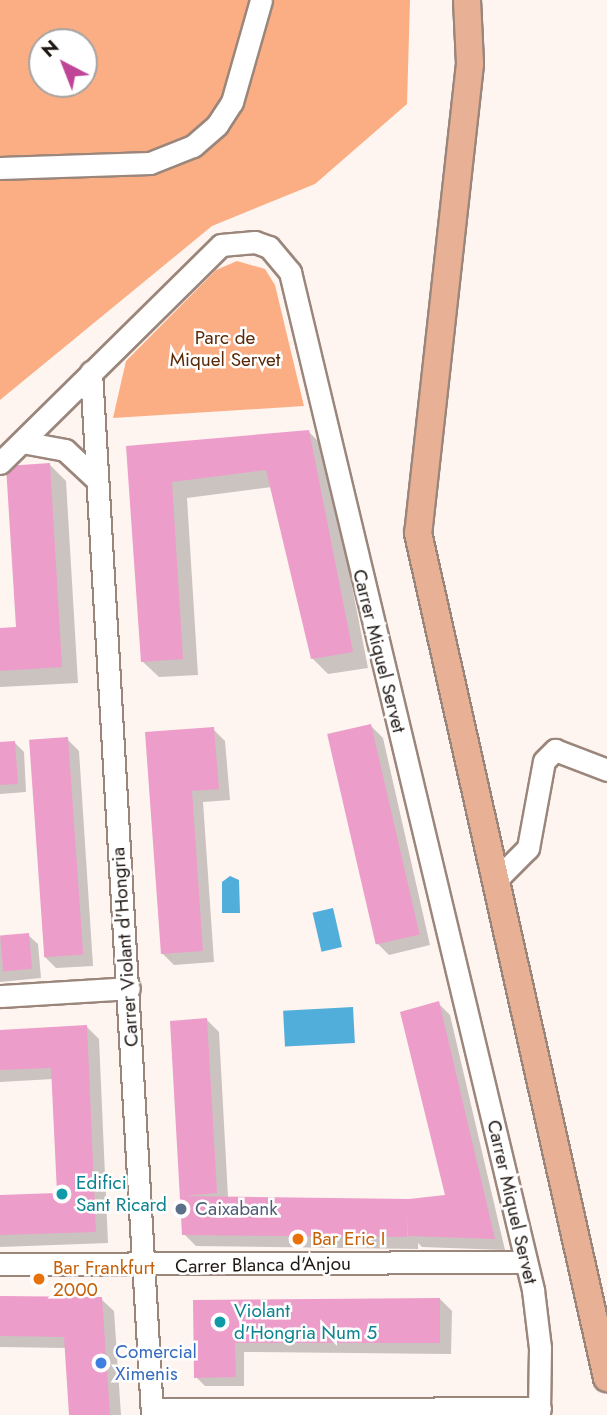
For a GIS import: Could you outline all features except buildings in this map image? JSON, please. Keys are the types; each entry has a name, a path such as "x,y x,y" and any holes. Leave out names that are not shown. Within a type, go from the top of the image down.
{"main road":[{"path":"467,0 470,64 418,533 607,1378"}],"street":[{"path":"0,169 150,163 193,146 217,125 232,102 261,0"},
{"name":"Carrer Miquel Servet","path":"0,464 221,245 255,242 269,247 290,272 526,1262 540,1348 539,1411"},
{"name":"Carrer Violant d'Hongria","path":"91,372 94,478 129,988 152,1412"},
{"path":"22,442 65,450 94,478"},
{"path":"495,881 528,848 544,761 555,750 584,757 607,770"},
{"path":"0,996 129,988"},
{"name":"Carrer Blanca d'Anjou","path":"0,1264 144,1267 526,1262"},
{"path":"152,1412 539,1411"}],"green space":[{"path":"0,0 410,0 407,104 315,184 212,226 0,400"},
{"name":"Parc de Miquel Servet","path":"237,261 265,269 275,285 304,406 113,418 126,361 216,270"}],"water":[{"path":"230,876 239,880 240,913 222,913 222,882"},
{"path":"333,908 342,947 322,952 313,913"},
{"path":"353,1007 355,1043 285,1047 283,1011"}],"place":[{"name":"Edifici Sant Ricard","path":"62,1194"},
{"name":"Caixabank","path":"181,1209"},
{"name":"Bar Eric I","path":"298,1239"},
{"name":"Bar Frankfurt 2000","path":"39,1279"},
{"name":"Violant d'Hongria Num 5","path":"220,1322"},
{"name":"Comercial Ximenis","path":"101,1363"}]}
